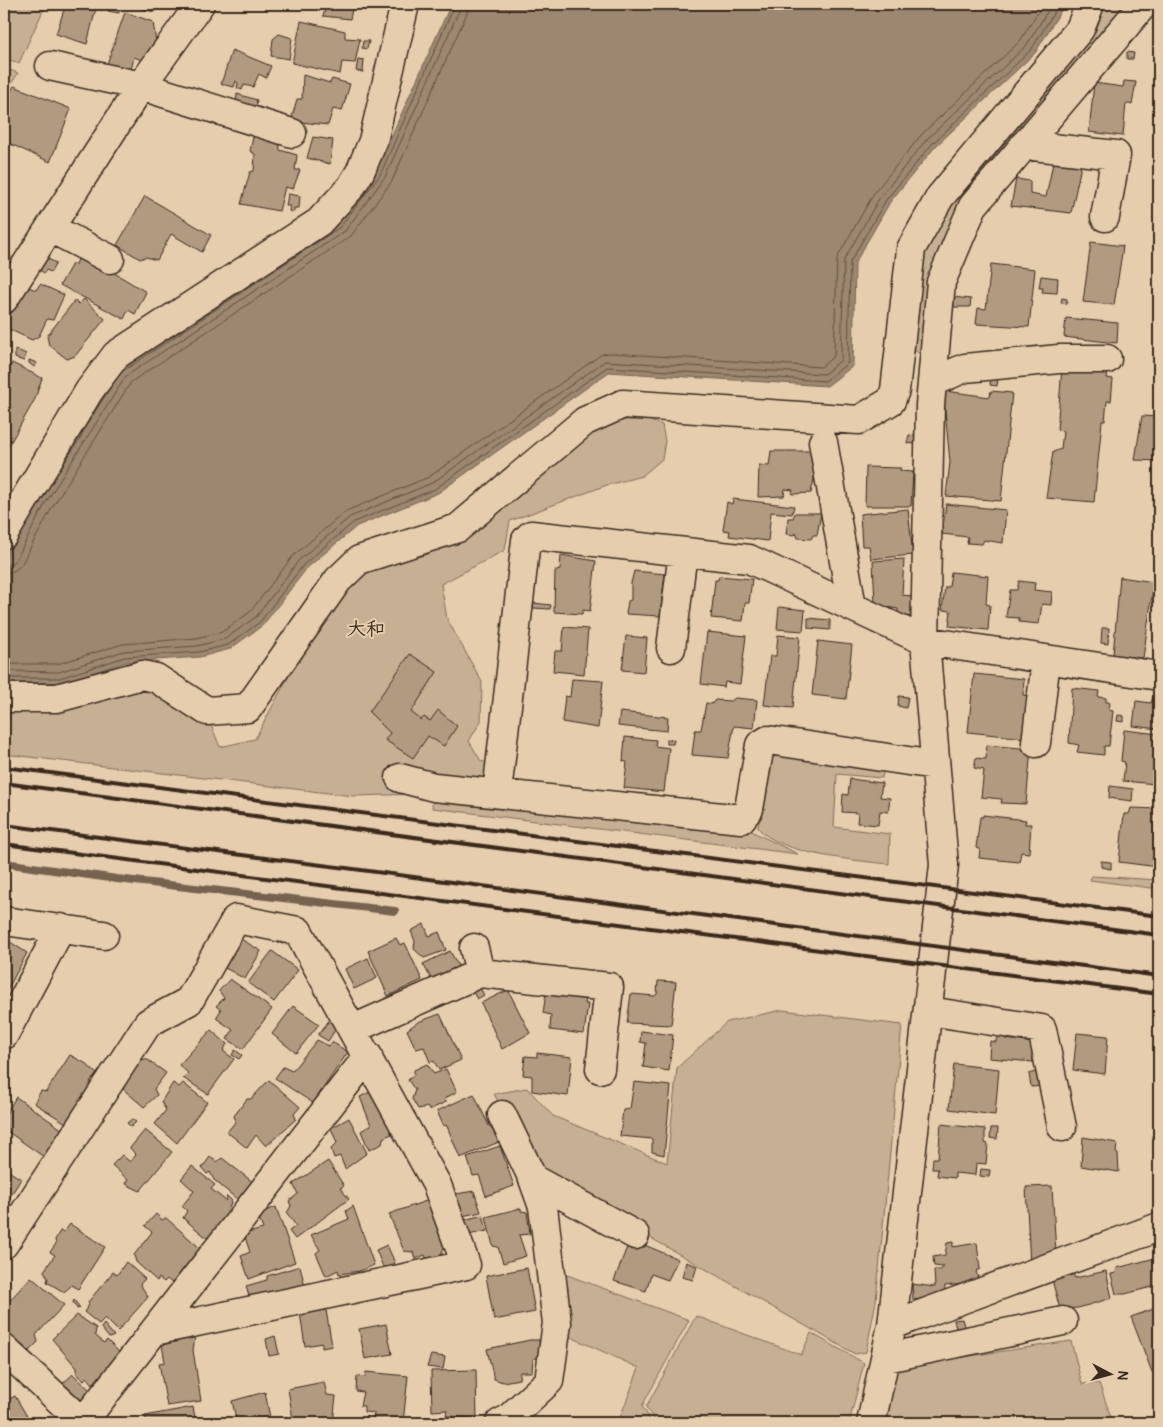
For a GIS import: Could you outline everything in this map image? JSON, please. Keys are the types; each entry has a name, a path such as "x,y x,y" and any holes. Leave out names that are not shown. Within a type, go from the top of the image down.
{"street":[{"path":"4,299 141,86 200,4"},
{"path":"4,534 89,391 116,355 319,222 351,186 360,172 373,141 405,4"},
{"path":"4,698 58,698 142,676 156,678 207,711 248,708 338,580 359,560 458,528 585,421 623,404 859,420 891,401 895,390 911,249 940,196 1080,29 1090,4"},
{"path":"871,1423 892,1325 944,865 925,641 932,382 941,282 973,206 1144,4"},
{"path":"50,66 141,86 292,133"},
{"path":"1024,145 1116,155 1105,217"},
{"path":"50,228 110,259"},
{"path":"932,382 965,368 1059,359 1107,359"},
{"path":"823,442 852,607"},
{"path":"496,793 526,540 531,535 749,559 925,641 1159,676"},
{"path":"671,648 683,552"},
{"path":"1036,743 1046,660"},
{"path":"400,778 434,787 741,818 749,809 760,745 768,740 935,765"},
{"path":"4,1244 148,1023 189,1001 236,919 298,931 437,1185 466,1265 154,1331"},
{"path":"4,920 104,935"},
{"path":"4,1034 61,928"},
{"path":"353,1029 477,961 608,987 600,1069"},
{"path":"929,1011 1042,1029 1062,1127"},
{"path":"4,1349 14,1374 83,1423 368,1056"},
{"path":"500,1423 508,1418 548,1381 557,1323 543,1207 533,1178 502,1115"},
{"path":"533,1178 635,1235"},
{"path":"892,1325 1159,1227"},
{"path":"886,1358 1063,1321"}],"shaded area":[{"path":"4,4 46,4 19,63 4,58"},
{"path":"1098,4 1127,4 941,243 923,334 922,356 912,348 925,249 941,218 1074,57"},
{"path":"4,68 18,73 4,96"},
{"path":"4,253 15,259 4,275"},
{"path":"618,420 648,420 662,425 665,441 662,459 642,476 607,485 510,521 505,550 441,584 447,619 482,682 481,721 469,741 481,761 491,764 488,784 421,794 353,796 4,754 4,705 152,684 211,725 220,747 255,739 319,619 371,569 576,439"},
{"path":"777,751 884,767 882,778 837,774 834,827 890,834 889,864 838,858 800,850 769,837 758,828 767,760"},
{"path":"433,795 747,829 798,854 432,808"},
{"path":"1092,876 1159,880 1159,889 1090,880"},
{"path":"782,1010 902,1025 876,1301 866,1352 855,1354 540,1175 494,1094 527,1088 553,1116 667,1163 677,1068 727,1022"},
{"path":"559,1272 689,1320 642,1406 652,1423 618,1423 639,1368 562,1333"},
{"path":"696,1316 801,1355 811,1333 864,1363 849,1423 656,1423 646,1407"},
{"path":"1071,1341 1082,1384 1099,1383 1113,1423 882,1423 896,1367"}],"water":[{"path":"451,4 1065,4 1035,53 935,147 890,202 855,263 853,366 827,386 609,372 438,493 357,526 307,568 263,625 230,649 200,657 126,662 60,683 4,683 4,558 37,496 118,368 336,224 375,172"}],"building":[{"path":"66,4 97,4 87,44 56,34"},
{"path":"108,4 119,6 119,13 108,11"},
{"path":"125,4 156,4 154,12"},
{"path":"327,4 360,4 353,5 350,19 323,16"},
{"path":"125,12 153,22 156,42 149,63 134,57 131,70 107,64"},
{"path":"301,21 345,31 345,38 360,39 355,63 342,62 340,74 292,63"},
{"path":"279,34 292,38 289,59 271,56 273,39"},
{"path":"363,41 369,41 367,49 362,48"},
{"path":"232,50 271,66 266,78 259,74 253,87 244,85 242,90 237,88 238,83 236,81 234,87 221,84"},
{"path":"1127,52 1134,53 1133,59 1127,59"},
{"path":"358,59 364,60 363,72 356,71"},
{"path":"1159,73 1159,98 1156,97"},
{"path":"303,75 330,83 332,79 350,84 342,111 333,109 328,125 291,121 297,99 302,99"},
{"path":"1124,81 1136,82 1132,105 1126,103 1123,136 1089,132 1094,83 1123,87"},
{"path":"14,86 71,109 50,162 4,141 4,103"},
{"path":"237,94 257,100 255,113 236,106"},
{"path":"254,133 279,139 280,150 297,155 295,170 300,170 293,189 285,187 279,211 241,204 250,172 254,171 255,154 250,151"},
{"path":"313,137 333,140 330,164 307,158"},
{"path":"1053,163 1081,166 1071,213 1011,206 1016,179 1030,181 1030,194 1046,197"},
{"path":"288,194 300,196 299,208 294,208 294,212 289,211 290,206 286,206"},
{"path":"145,196 211,235 202,252 171,234 157,260 145,257 140,259 117,245"},
{"path":"1091,242 1123,246 1114,305 1083,302"},
{"path":"42,256 56,263 51,272 46,270 44,273 37,268"},
{"path":"79,257 104,273 106,268 146,292 135,314 128,310 124,319 60,285 72,264 76,264"},
{"path":"991,264 1035,269 1029,327 976,324 978,308 986,309"},
{"path":"1041,276 1058,278 1057,293 1042,292 1043,288 1039,288"},
{"path":"40,284 64,295 53,320 47,319 39,336 32,340 4,327 26,286 36,290"},
{"path":"953,297 971,299 970,307 952,307"},
{"path":"1062,298 1067,299 1067,304 1061,303"},
{"path":"84,299 105,319 75,356 67,359 49,345 47,336 75,300 79,304"},
{"path":"1066,318 1118,323 1117,343 1064,337"},
{"path":"15,349 26,354 24,361 15,358"},
{"path":"29,360 37,363 34,367 29,363"},
{"path":"12,363 42,378 35,399 4,454 4,375"},
{"path":"1062,368 1108,369 1107,378 1113,379 1111,401 1107,401 1105,421 1102,421 1094,502 1046,498 1053,452 1061,449 1063,431 1057,430"},
{"path":"991,378 998,378 997,386 990,385"},
{"path":"945,391 990,397 991,391 1012,393 1001,501 946,496 950,462 944,400"},
{"path":"1142,416 1159,417 1159,461 1135,460"},
{"path":"909,435 917,436 915,444 907,443"},
{"path":"771,451 812,451 815,474 811,493 792,494 793,490 785,489 784,496 758,497 759,465 769,466"},
{"path":"866,467 901,468 900,471 913,472 911,506 865,506"},
{"path":"733,499 794,506 792,514 771,512 768,541 729,536 730,531 723,530 727,502 732,504"},
{"path":"946,504 1006,510 1003,543 984,540 982,544 967,543 968,537 942,534"},
{"path":"908,509 913,555 871,559 869,546 862,546 860,514"},
{"path":"795,513 821,513 817,535 813,535 811,539 798,538 796,533 795,535 786,534 788,518 793,518"},
{"path":"561,555 596,561 590,611 583,610 582,614 554,612 555,571 560,570"},
{"path":"904,559 902,595 912,596 913,617 898,615 898,609 886,607 885,610 875,603 873,561"},
{"path":"634,571 665,574 660,616 626,614 628,601 631,600 631,583"},
{"path":"951,572 988,576 986,604 990,605 988,630 949,626 951,611 942,610 945,587 949,587"},
{"path":"719,576 752,579 749,603 745,603 743,621 711,618 715,580 718,580"},
{"path":"1120,577 1154,582 1143,658 1113,655"},
{"path":"1019,581 1035,583 1034,590 1052,592 1051,605 1042,604 1039,624 1019,622 1019,618 1006,617 1010,590 1017,590"},
{"path":"533,603 551,605 550,609 533,608"},
{"path":"779,607 805,610 803,631 777,629"},
{"path":"808,618 830,620 830,630 808,628"},
{"path":"564,627 588,629 584,674 553,671 555,651 562,651"},
{"path":"1102,628 1109,628 1108,644 1101,643"},
{"path":"707,632 746,636 740,684 725,682 724,687 701,684"},
{"path":"778,635 800,637 793,708 764,705 770,656 776,656"},
{"path":"626,636 647,638 644,672 622,670"},
{"path":"818,641 852,645 846,699 812,695"},
{"path":"410,654 437,672 411,712 421,720 424,717 430,721 438,710 457,726 444,746 428,736 413,758 385,740 390,733 369,712"},
{"path":"974,674 1024,679 1023,695 1029,696 1025,738 968,732"},
{"path":"572,679 603,681 598,728 562,722 565,696 570,697"},
{"path":"1072,688 1099,691 1098,697 1106,698 1106,702 1110,702 1109,710 1113,711 1109,746 1104,746 1104,755 1077,752 1079,745 1069,743"},
{"path":"899,696 908,697 906,708 898,706"},
{"path":"1153,697 1159,697 1159,729 1133,726 1136,701 1151,703"},
{"path":"735,698 757,700 754,728 734,726 728,758 692,755 695,730 701,730 706,703 712,704 715,700 731,701"},
{"path":"620,712 668,717 667,731 618,726"},
{"path":"1118,715 1124,716 1124,722 1117,721"},
{"path":"1124,730 1159,734 1159,769 1157,769 1156,784 1123,781 1125,762 1121,761"},
{"path":"625,737 656,740 655,746 669,748 664,792 624,788 627,762 623,761"},
{"path":"667,739 674,740 673,744 667,744"},
{"path":"987,745 1031,749 1026,804 1001,803 1002,799 981,797 984,770 974,768 976,758 986,759"},
{"path":"850,779 882,783 880,797 890,798 888,812 880,811 878,825 857,823 858,813 842,812 843,794 848,795"},
{"path":"1110,786 1133,789 1132,801 1109,798"},
{"path":"1131,808 1159,809 1159,867 1119,862 1124,814 1129,814"},
{"path":"983,815 1026,820 1025,824 1031,824 1029,853 1021,852 1019,862 979,858 980,849 976,848 980,817 983,817"},
{"path":"1101,861 1111,862 1111,869 1101,867"},
{"path":"424,924 429,936 439,932 446,950 424,958 414,949 415,941 411,931"},
{"path":"234,935 261,951 245,979 218,964"},
{"path":"4,938 27,953 4,996"},
{"path":"396,938 400,945 405,943 422,980 388,996 368,951"},
{"path":"272,951 298,970 274,1002 248,983"},
{"path":"450,951 460,969 433,982 423,964"},
{"path":"368,958 377,978 354,989 345,969"},
{"path":"230,979 272,1009 243,1049 227,1039 233,1030 216,1018 221,1010 216,1006 224,998 219,991"},
{"path":"658,981 676,982 671,1025 627,1023 631,994 655,996 657,994"},
{"path":"480,988 484,995 477,999 473,992"},
{"path":"508,990 530,1033 502,1049 481,1003"},
{"path":"546,993 586,998 585,1004 588,1004 584,1034 550,1030 551,1015 543,1013"},
{"path":"293,1006 319,1024 296,1053 272,1034"},
{"path":"334,1014 339,1024 328,1041 318,1035"},
{"path":"440,1014 461,1060 439,1070 434,1061 430,1062 424,1047 416,1049 407,1030 418,1022"},
{"path":"211,1030 227,1044 223,1051 234,1059 208,1094 183,1078 188,1073 179,1065"},
{"path":"641,1031 673,1035 669,1071 643,1067 646,1043 640,1042"},
{"path":"997,1033 1006,1033 1005,1039 1034,1043 1033,1062 989,1058 990,1041 996,1042"},
{"path":"1077,1033 1108,1036 1105,1074 1073,1070"},
{"path":"317,1040 329,1046 332,1042 348,1052 313,1103 275,1078 283,1067 292,1071"},
{"path":"235,1050 242,1055 239,1059 232,1055"},
{"path":"537,1053 572,1057 568,1096 532,1091 532,1076 523,1075 525,1056 537,1057"},
{"path":"70,1055 85,1063 97,1074 90,1081 93,1085 66,1123 34,1103 41,1091 46,1092"},
{"path":"139,1059 148,1060 166,1073 154,1089 157,1095 144,1107 123,1089"},
{"path":"427,1064 434,1074 446,1069 457,1092 445,1098 446,1102 429,1110 427,1107 418,1109 412,1099 415,1090 408,1080 414,1075 414,1070"},
{"path":"954,1064 999,1069 995,1115 949,1109"},
{"path":"1040,1070 1043,1086 1031,1087 1029,1074"},
{"path":"269,1080 300,1107 294,1114 296,1119 266,1146 256,1135 247,1148 227,1132 236,1121 234,1116 247,1099 251,1099"},
{"path":"634,1082 671,1086 664,1155 652,1152 652,1139 620,1136 623,1110 630,1109"},
{"path":"173,1083 179,1087 183,1083 207,1102 177,1143 155,1124 166,1110 161,1102"},
{"path":"374,1090 396,1132 383,1138 382,1144 369,1150 361,1131 371,1125 360,1097"},
{"path":"474,1094 489,1126 494,1127 499,1142 460,1158 447,1126 443,1125 437,1111"},
{"path":"16,1097 63,1130 44,1157 4,1129 4,1117"},
{"path":"349,1118 367,1153 345,1169 340,1156 334,1158 331,1149 337,1143 331,1128"},
{"path":"132,1119 136,1122 131,1127 127,1123"},
{"path":"941,1124 985,1129 985,1143 988,1144 986,1164 976,1163 975,1175 955,1173 955,1178 937,1176 938,1169 932,1169 933,1158 938,1158"},
{"path":"991,1128 998,1128 997,1139 990,1138"},
{"path":"145,1130 172,1152 140,1191 126,1184 128,1180 112,1165 122,1155 130,1162 136,1155 130,1148"},
{"path":"1083,1137 1117,1143 1116,1153 1118,1154 1119,1172 1081,1166"},
{"path":"500,1146 514,1186 486,1196 479,1175 473,1176 467,1157"},
{"path":"210,1157 217,1162 222,1158 254,1183 238,1200 214,1180 210,1172 207,1174 202,1168"},
{"path":"328,1161 344,1186 340,1188 349,1199 295,1239 289,1231 296,1226 287,1213 291,1206 289,1201 298,1194 293,1184"},
{"path":"192,1166 215,1185 211,1189 226,1201 227,1196 232,1201 229,1208 233,1210 207,1238 183,1218 187,1211 182,1206 194,1191 181,1179"},
{"path":"4,1168 21,1179 4,1206"},
{"path":"981,1169 990,1170 989,1177 980,1176"},
{"path":"1052,1186 1056,1253 1030,1266 1026,1187"},
{"path":"474,1191 481,1212 462,1216 456,1194"},
{"path":"429,1200 446,1248 442,1251 442,1256 428,1262 425,1255 415,1259 413,1252 404,1251 389,1214"},
{"path":"353,1206 374,1265 360,1271 339,1274 338,1270 326,1276 316,1253 320,1250 311,1235 349,1219 346,1211"},
{"path":"276,1207 295,1262 249,1279 241,1256 250,1252 244,1234 263,1229 257,1214"},
{"path":"521,1208 521,1211 527,1212 530,1234 519,1235 526,1256 503,1263 498,1247 493,1246 486,1217"},
{"path":"156,1214 162,1220 166,1218 200,1248 172,1283 167,1279 164,1282 159,1278 157,1281 136,1262 134,1255 152,1232 145,1226"},
{"path":"483,1215 487,1231 468,1235 464,1220"},
{"path":"70,1224 105,1247 78,1289 72,1285 64,1292 47,1282 48,1278 44,1271 55,1255 50,1252 56,1244 55,1240 60,1231 64,1232"},
{"path":"630,1239 678,1259 668,1280 651,1274 646,1291 614,1281"},
{"path":"953,1242 953,1247 977,1243 980,1269 976,1271 979,1282 945,1286 944,1296 913,1300 912,1284 935,1287 934,1270 940,1270 944,1267 934,1266 933,1257 945,1255 947,1243"},
{"path":"387,1245 395,1263 384,1269 376,1250"},
{"path":"1159,1257 1159,1285 1125,1294 1116,1294 1111,1274 1116,1273 1117,1268"},
{"path":"126,1262 145,1279 140,1284 148,1297 118,1331 105,1318 99,1324 84,1312 89,1305 88,1302 113,1272 117,1275"},
{"path":"686,1262 697,1266 693,1280 682,1277"},
{"path":"300,1266 305,1287 250,1300 246,1286 267,1280 267,1276"},
{"path":"527,1268 535,1312 494,1320 486,1276"},
{"path":"1106,1271 1112,1298 1078,1308 1060,1309 1052,1280 1073,1274 1075,1278"},
{"path":"31,1277 64,1305 36,1335 38,1342 29,1351 25,1347 20,1349 4,1333 4,1301 10,1300"},
{"path":"74,1300 80,1308 77,1309 73,1302"},
{"path":"1159,1307 1159,1369 1152,1372 1131,1317"},
{"path":"326,1310 332,1346 322,1348 322,1343 305,1346 300,1313"},
{"path":"77,1315 96,1328 95,1335 104,1343 107,1340 120,1353 93,1384 87,1377 84,1380 77,1374 77,1368 52,1339"},
{"path":"962,1319 965,1329 956,1328 954,1320"},
{"path":"104,1324 114,1336 109,1338 101,1328"},
{"path":"386,1324 392,1354 365,1359 359,1329"},
{"path":"275,1336 279,1354 269,1356 266,1339"},
{"path":"195,1337 193,1350 201,1401 167,1406 159,1363 165,1362 162,1345"},
{"path":"530,1340 539,1340 542,1356 533,1359 532,1372 520,1372 519,1379 503,1382 494,1379 487,1349"},
{"path":"431,1355 445,1357 443,1369 427,1367"},
{"path":"476,1370 477,1423 468,1422 469,1418 446,1416 447,1410 432,1411 431,1371"},
{"path":"366,1372 408,1376 403,1423 373,1423 374,1413 364,1412 364,1406 360,1406 363,1392 356,1391 357,1376 365,1377"},
{"path":"73,1374 93,1393 79,1405 59,1387"},
{"path":"324,1382 327,1395 336,1396 333,1423 300,1423 300,1419 293,1419 288,1389"},
{"path":"265,1392 271,1423 237,1423 232,1401"},
{"path":"15,1396 31,1423 4,1423 4,1409 8,1406 6,1401"},
{"path":"193,1407 196,1423 147,1423 145,1416"}],"waterway":[{"path":"4,863 117,879 395,911"}],"railway":[{"path":"4,767 1159,916"},
{"path":"4,783 1159,935"},
{"path":"4,825 346,868 1159,976"},
{"path":"4,844 1159,994"}],"district":[{"name":"大和","path":"366,628"}]}
